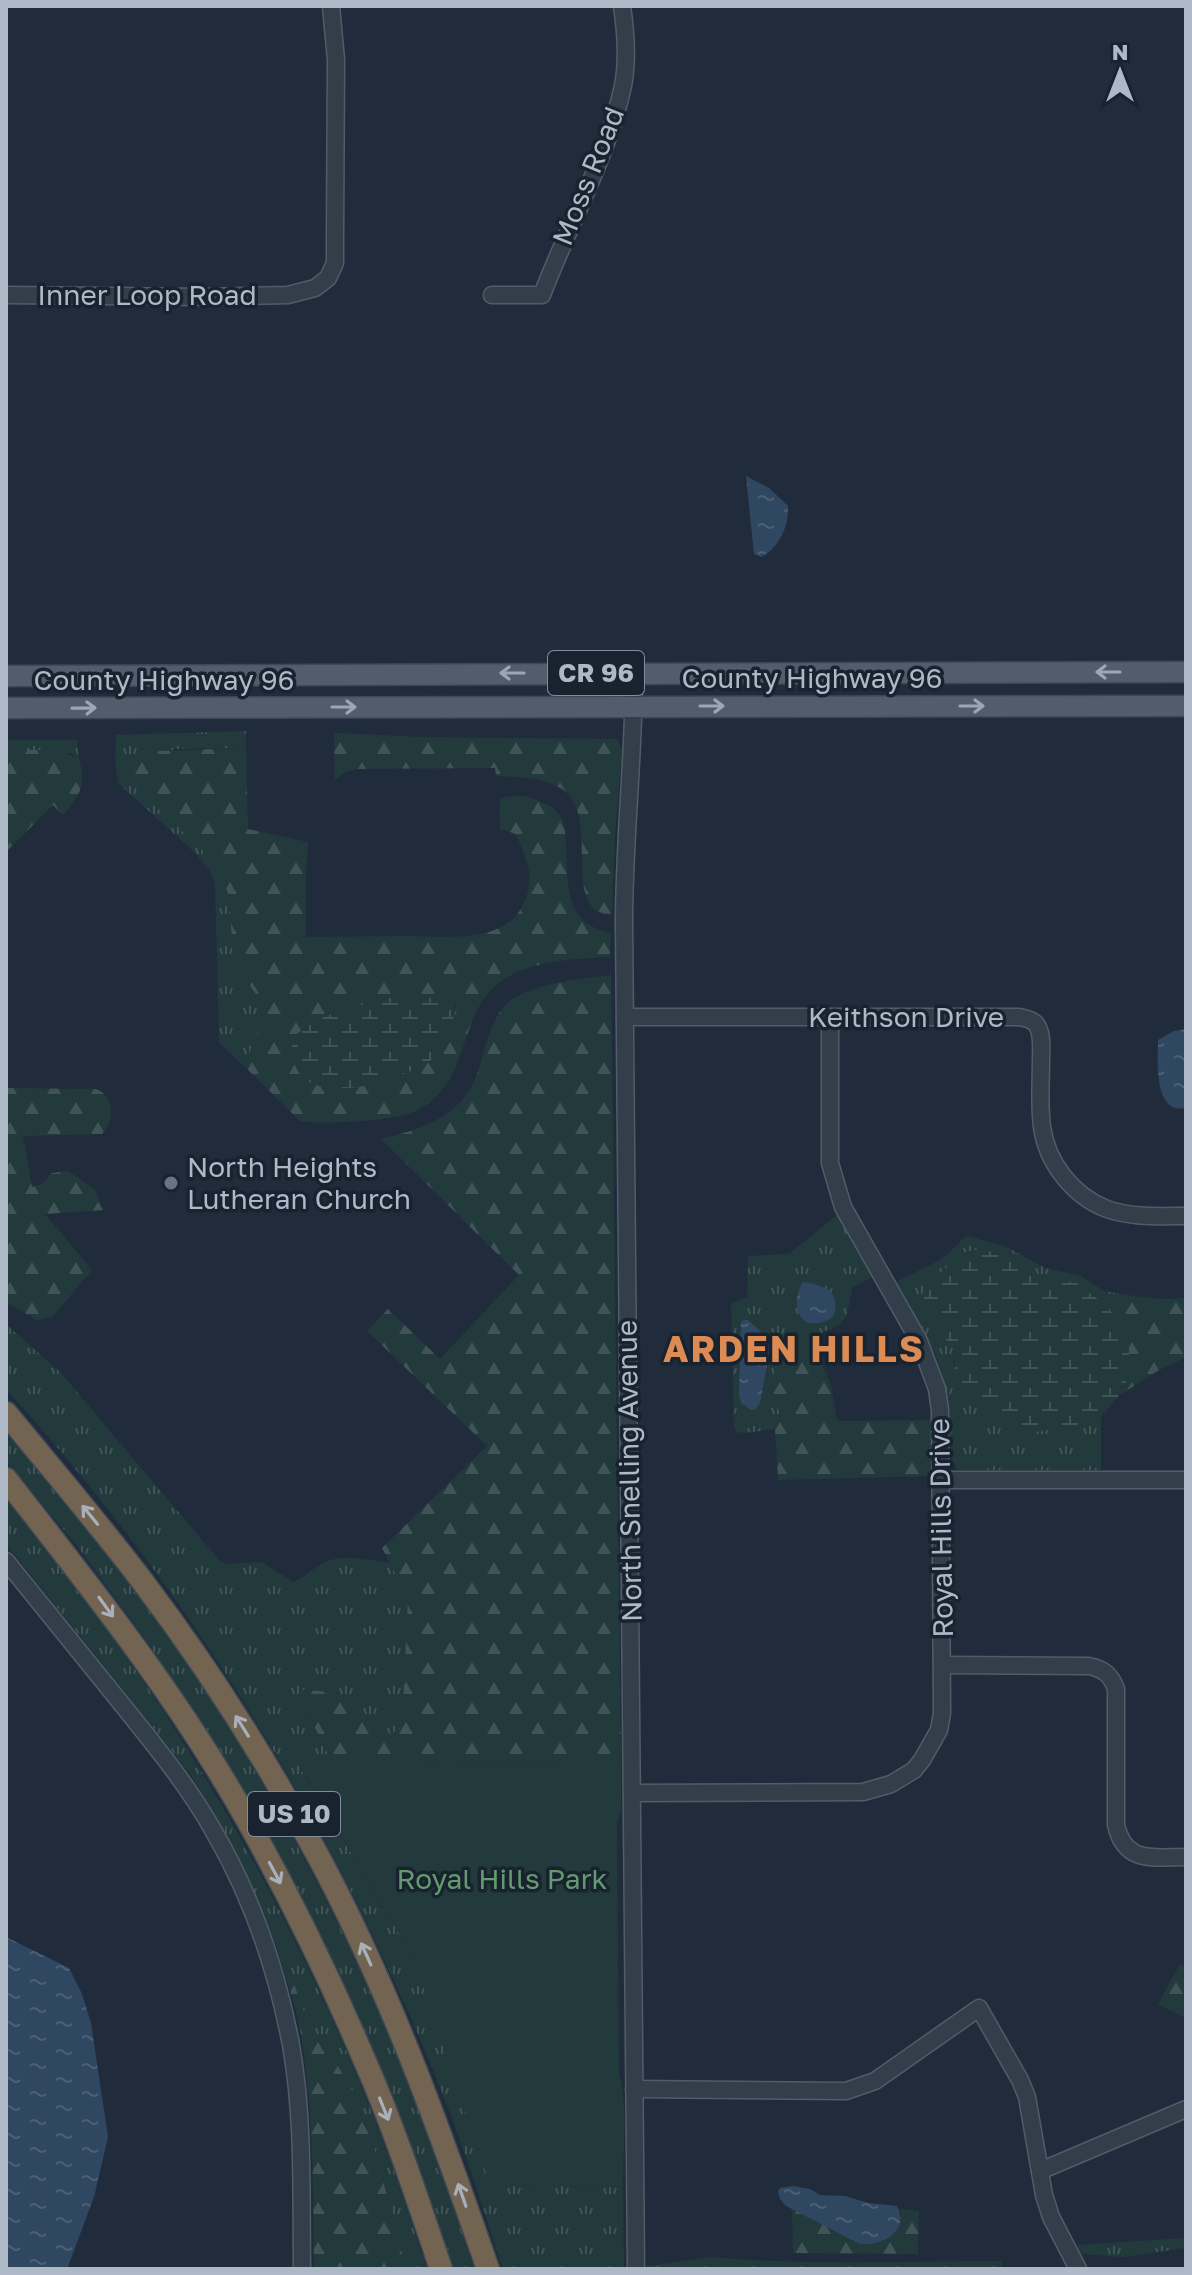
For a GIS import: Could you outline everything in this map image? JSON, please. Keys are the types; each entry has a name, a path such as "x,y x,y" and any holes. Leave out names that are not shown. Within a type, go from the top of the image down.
{"highway":[{"name":"US 10","path":"6,1413 152,1594 238,1720 287,1801 355,1929 389,2006 424,2089 488,2269"},
{"name":"US 10","path":"6,1479 154,1675 249,1824 330,1981 365,2060 398,2143 441,2269"}],"main road":[{"name":"County Highway 96","path":"6,676 1186,672"},
{"name":"County Highway 96","path":"6,708 1186,706"}],"street":[{"name":"Inner Loop Road","path":"6,295 288,295 315,288 328,278 335,263 336,60 331,6"},
{"name":"Moss Road","path":"492,295 542,295 607,141 619,99 627,40 622,6"},
{"name":"North Snelling Avenue","path":"634,672 632,770 624,875 636,2269"},
{"name":"Keithson Drive","path":"625,1017 1028,1019 1036,1024 1042,1041 1041,1113 1045,1141 1064,1177 1084,1197 1107,1209 1141,1215 1186,1216"},
{"name":"Royal Hills Drive","path":"632,1793 863,1792 891,1784 914,1770 939,1730 943,1665 940,1411 937,1389 908,1322 843,1207 835,1186 829,1140 830,1017"},
{"path":"941,1480 1186,1480"},
{"path":"6,1561 188,1790 214,1830 250,1907 268,1958 291,2046 299,2136 302,2269"},
{"path":"943,1665 1089,1666 1106,1671 1116,1689 1116,1825 1119,1836 1130,1851 1139,1856 1186,1857"},
{"path":"634,2089 846,2091 875,2081 979,2008 1027,2097 1051,2217 1078,2269"},
{"path":"1040,2171 1186,2109"}],"green space":[{"path":"246,731 246,748 174,749 131,782 217,864 229,896 233,956 267,1010 244,1066 219,1043 215,882 193,851 118,783 115,759 116,735"},
{"path":"334,733 617,739 622,749 612,914 596,910 587,899 583,882 580,820 574,802 562,789 539,780 496,776 495,768 358,769 345,772 335,780"},
{"path":"6,740 77,740 79,759 71,753 6,750"},
{"path":"246,748 248,829 308,842 306,937 457,937 493,931 519,912 529,883 527,862 517,836 500,829 500,799 518,796 543,802 556,811 563,823 568,886 576,911 595,928 611,933 610,957 533,966 493,988 478,1008 448,1082 432,1100 416,1111 359,1121 300,1121 244,1066 267,1010 233,956 229,896 217,864 131,782 124,769 158,751","holes":["451,998 456,1006 437,1052 423,1065 403,1074"]},
{"path":"6,750 59,750 79,759 82,783 78,795 63,815 53,805 6,852"},
{"path":"611,975 621,1762 333,1763 315,1728 298,1705 299,1693 303,1690 323,1691 349,1698 360,1706 379,1732 385,1734 402,1727 408,1598 382,1548 487,1446 367,1331 388,1309 440,1359 519,1275 381,1139 433,1122 456,1107 473,1084 492,1026 510,1001 545,986"},
{"path":"386,998 454,1000 449,1033 429,1062 379,1082 343,1088 326,1088 311,1083 300,1074 293,1059 292,1038 325,1017"},
{"path":"6,1088 96,1089 107,1097 111,1109 109,1122 102,1134 23,1136 32,1187 42,1184 52,1173 68,1171 95,1190 104,1210 45,1214 92,1270 52,1317 37,1320 11,1305 6,1306"},
{"path":"837,1215 872,1277 852,1288 847,1316 839,1325 792,1346 771,1385 780,1415 775,1429 737,1432 734,1427 731,1304 747,1297 748,1256 789,1254"},
{"path":"966,1236 1005,1246 1045,1268 1080,1275 1104,1291 1126,1295 1126,1299 1112,1301 1095,1296 1077,1283 1039,1276 1022,1260 981,1249 963,1253 925,1287 922,1295 945,1339 955,1348 954,1367 1077,1425 1101,1416 1101,1470 957,1469 951,1458 948,1405 935,1354 896,1282 936,1262"},
{"path":"981,1249 1022,1260 1039,1276 1077,1283 1108,1307 1125,1333 1129,1347 1128,1376 1120,1395 1101,1416 1077,1425 1035,1432 996,1417 965,1392 955,1374 955,1348 945,1339 922,1295 925,1287 963,1253"},
{"path":"1126,1295 1186,1298 1186,1357 1120,1395 1128,1376 1095,1296 1112,1301 1126,1299"},
{"path":"6,1324 60,1372 220,1561 228,1564 262,1562 293,1582 320,1565 337,1559 390,1563 408,1598 403,1727 393,1733 379,1732 349,1698 330,1692 303,1690 306,1717 333,1763 299,1766 415,1960 490,2185 623,2187 624,2269 503,2269 439,2084 344,1877 246,1705 191,1622 72,1464 6,1389"},
{"path":"811,1337 831,1386 837,1421 931,1420 931,1476 778,1480 775,1429 780,1415 771,1385 781,1357 792,1346"},
{"path":"6,1429 73,1507 164,1628 246,1755 284,1821 353,1955 398,2054 474,2269 452,2269 398,2112 324,1945 188,1704 146,1640 78,1547 6,1461"},
{"path":"6,1499 110,1634 156,1700 240,1837 278,1907 346,2052 391,2162 427,2269 406,2269 377,2157 354,2094 330,2052 310,2029 281,1948 277,1948 226,1834 187,1770 6,1544"},
{"name":"Royal Hills Park","path":"621,1762 621,1811 617,1823 623,2187 490,2185 415,1960 299,1765"},
{"path":"281,1947 310,2029 330,2052 354,2094 377,2157 406,2269 314,2269 308,2089 298,2020 277,1948"},
{"path":"1180,1964 1186,1966 1185,2018 1158,2004"},
{"path":"792,2208 860,2243 901,2216 900,2209 919,2211 918,2254 793,2253"},
{"path":"1186,2238 1186,2248 1123,2257 1081,2254 1077,2245"},
{"path":"711,2257 820,2262 1002,2261 1002,2269 647,2269 647,2266"}],"water":[{"path":"746,476 769,488 788,506 782,536 761,557 754,554"},
{"path":"1186,1029 1186,1108 1175,1108 1163,1095 1160,1084 1158,1040 1174,1031"},
{"path":"803,1282 830,1290 836,1309 828,1320 810,1323 800,1316 797,1298"},
{"path":"743,1320 748,1320 771,1343 760,1403 751,1410 741,1403 739,1394"},
{"path":"6,1937 69,1968 82,1994 91,2023 108,2137 94,2197 67,2269 6,2269"},
{"path":"793,2186 810,2189 820,2195 845,2196 868,2203 897,2206 900,2223 897,2230 885,2239 860,2244 786,2206 778,2191"}],"place":[{"name":"North Heights Lutheran Church","path":"171,1183"}],"district":[{"name":"ARDEN HILLS","path":"794,1349"}]}
